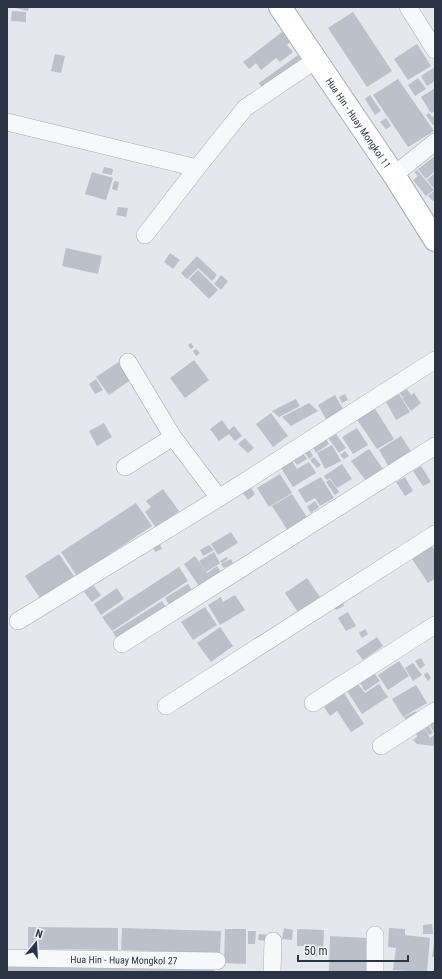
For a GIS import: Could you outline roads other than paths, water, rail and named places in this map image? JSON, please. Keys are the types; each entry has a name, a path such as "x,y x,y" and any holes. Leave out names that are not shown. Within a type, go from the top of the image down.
{"street":[{"name":"Hua Hin - Huay Mongkol 11","path":"280,7 317,59 435,240"},
{"path":"408,7 435,50"},
{"path":"145,235 245,108 317,59"},
{"path":"7,122 197,168"},
{"path":"394,175 435,142"},
{"path":"18,621 219,498 435,360"},
{"path":"128,362 173,436 219,498"},
{"path":"125,467 173,436"},
{"path":"122,644 435,446"},
{"path":"166,706 435,534"},
{"path":"313,704 435,625"},
{"path":"381,746 435,711"},
{"path":"375,935 375,972"},
{"path":"272,972 274,941"},
{"name":"Hua Hin - Huay Mongkol 27","path":"7,958 217,961"}]}
